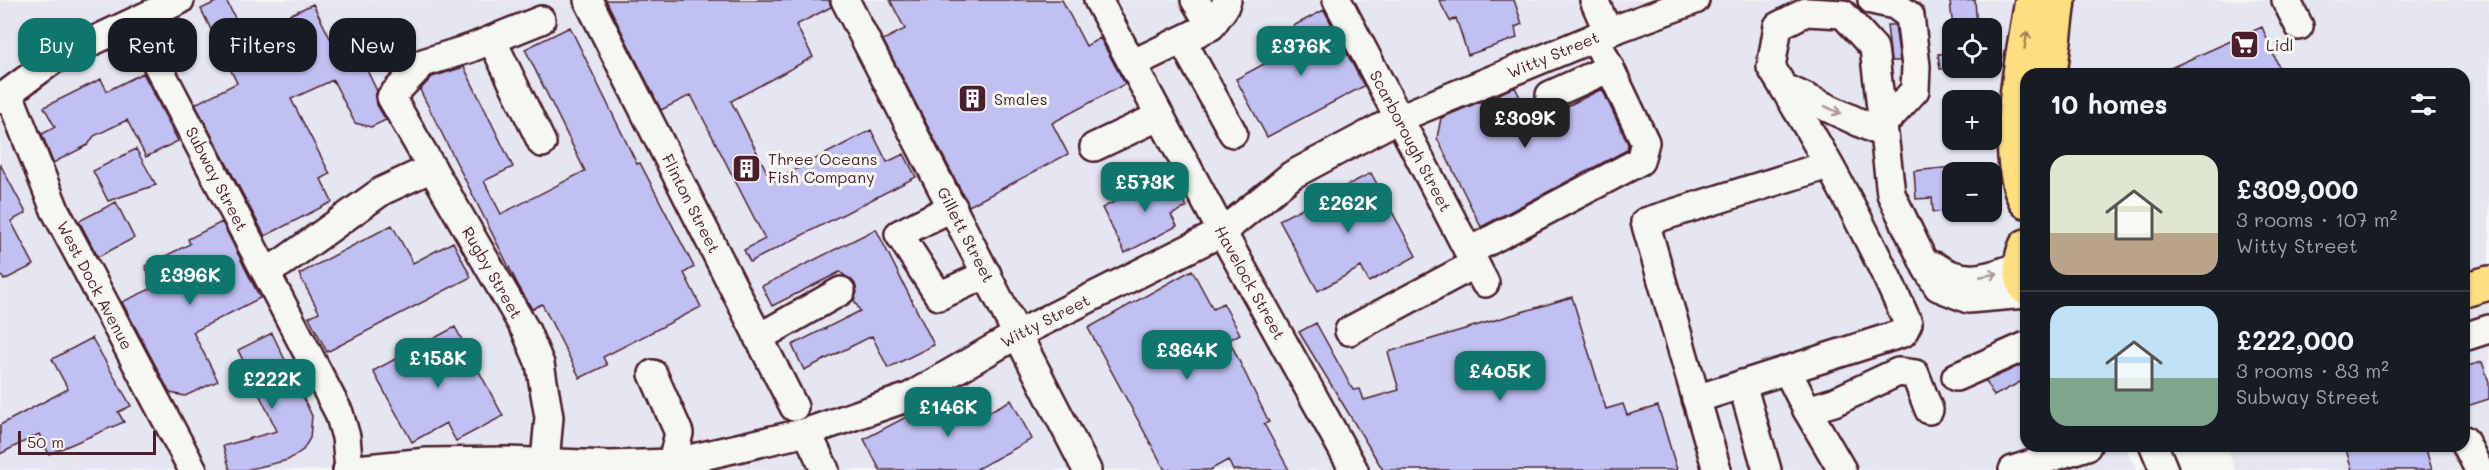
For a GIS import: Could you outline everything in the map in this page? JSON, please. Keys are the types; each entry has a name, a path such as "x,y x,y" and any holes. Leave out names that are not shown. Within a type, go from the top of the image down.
{"main road":[{"path":"2021,68 2032,0"},
{"path":"2051,68 2059,0"},
{"path":"2020,78 2016,129 2020,188"},
{"path":"2470,289 2489,283"},
{"path":"2471,328 2489,302"}],"street":[{"path":"143,18 180,0"},
{"name":"Flinton Street","path":"588,0 794,407"},
{"name":"Gillett Street","path":"845,0 1087,470"},
{"name":"Havelock Street","path":"1098,0 1222,232 1354,470"},
{"path":"1195,0 1211,26"},
{"path":"1132,64 1211,26 1227,0"},
{"name":"Scarborough Street","path":"1336,0 1476,266"},
{"path":"1349,331 1476,266 1640,161 1645,142 1610,68 1594,0"},
{"name":"Witty Street","path":"348,470 427,462 545,462 609,465 672,463 807,432 909,397 1018,334 1222,232 1292,175 1397,119 1602,34 1695,0"},
{"path":"1843,14 1854,4 1870,0 1895,6 1910,16 1916,66 1915,90 1881,127"},
{"path":"2286,0 2299,26"},
{"path":"1696,399 1742,384 1788,374 1903,333 1908,323 1887,276 1828,165 1771,66 1778,26 1806,12 1843,14 1874,48 1881,127 1891,194 1920,254 1943,271 1966,279 2020,273"},
{"path":"541,20 492,39 542,143"},
{"path":"5,96 53,60 108,35"},
{"name":"Rugby Street","path":"492,39 423,63 391,97 526,331 540,364 549,417 545,462"},
{"path":"1182,40 1233,134"},
{"path":"1550,95 1610,68"},
{"name":"Subway Street","path":"161,72 339,413 346,437 348,470"},
{"path":"1785,88 1881,127"},
{"name":"West Dock Avenue","path":"5,96 56,210 193,470"},
{"path":"1094,147 1160,116"},
{"path":"1717,470 1645,222 1828,165"},
{"path":"266,272 382,191 432,168"},
{"path":"953,207 899,234 939,296 987,274"},
{"path":"758,338 841,291"},
{"path":"1956,377 2020,349"},
{"path":"1807,410 1834,402 1898,372 1915,374 1929,410"},
{"path":"653,374 679,433 672,463"},
{"path":"1788,374 1842,470"},
{"path":"1742,384 1767,470"},
{"path":"807,432 825,470"},
{"path":"2013,470 2068,452"},
{"path":"2156,452 2164,470"},
{"path":"2470,452 2479,470"}],"shaded area":[{"path":"0,0 2489,0 2489,470 2235,470 2228,452 2470,452 2470,68 2020,68 2020,452 2127,452 2137,470 0,470"}],"building":[{"path":"220,0 226,0 235,18 209,18 209,25 201,9"},
{"path":"606,0 829,0 831,7 796,25 813,57 731,101 772,182 871,130 887,162 904,154 916,177 750,262 744,250 765,239 691,95 661,110"},
{"name":"Smales","path":"890,0 1062,0 1086,46 1100,38 1125,84 1052,123 1068,154 969,206 883,40 905,29"},
{"path":"1439,0 1514,0 1522,24 1515,27 1517,38 1468,55 1456,18 1450,21"},
{"path":"1975,0 1976,18 1952,18 1950,2"},
{"path":"313,4 329,36 329,72 368,72 377,91 375,96 377,105 386,120 371,127 355,123 333,80 291,99 330,174 321,179 332,202 265,236 195,104 237,83 232,72 317,72 317,18 283,18"},
{"path":"1324,10 1364,86 1267,137 1236,79 1303,43 1293,26"},
{"path":"1887,25 1895,25 1900,61 1891,61"},
{"path":"570,27 637,164 640,163 694,267 684,273 701,307 603,357 607,365 580,378 542,304 532,309 517,283 420,90 432,77 464,67 513,167 484,181 501,214 585,171 525,49"},
{"name":"Lidl","path":"2262,27 2279,68 2170,68"},
{"path":"1938,54 1942,54 1942,69 1940,69"},
{"path":"143,73 178,141 146,157 127,120 94,136 88,145 53,163 42,134 55,127 44,107 101,79 107,91"},
{"path":"1515,87 1525,108 1536,102 1551,114 1602,89 1628,144 1627,150 1481,227 1437,138 1441,118"},
{"path":"136,149 156,185 108,201 93,171"},
{"path":"0,164 26,213 11,221 34,265 4,280 0,273"},
{"path":"1942,168 1942,211 1933,212 1932,198 1916,199 1914,171"},
{"path":"1169,173 1187,207 1171,215 1177,226 1125,253 1102,208"},
{"path":"1371,173 1416,256 1369,282 1361,267 1318,291 1279,220"},
{"path":"116,202 134,238 98,257 79,221"},
{"path":"222,222 260,298 193,332 218,381 185,396 170,393 122,302 155,287 145,266 190,244 188,239"},
{"path":"392,225 413,263 453,242 471,277 327,352 309,317 319,312 299,274"},
{"path":"876,229 934,345 888,368 872,336 804,370 792,345 860,311 854,300 857,292 855,284 840,272 772,306 762,286"},
{"path":"1192,270 1213,309 1223,303 1240,334 1229,340 1269,422 1264,424 1289,470 1233,470 1228,460 1210,470 1165,470 1088,328"},
{"path":"1572,297 1606,409 1623,404 1627,415 1658,406 1677,470 1383,470 1299,332 1316,323 1353,390 1360,389 1364,400 1399,390 1388,352"},
{"path":"455,327 503,416 456,441 446,423 412,442 373,371"},
{"path":"272,333 312,416 310,438 303,450 288,460 246,470 230,470 223,446 277,431 238,350"},
{"path":"92,338 131,406 118,412 124,422 49,454 39,434 0,454 0,425 68,389 52,359"},
{"path":"2482,362 2489,382 2489,399 2470,405 2470,365"},
{"path":"2020,365 2020,382 1994,396 1986,381"},
{"path":"956,391 972,421 1011,400 1032,439 975,470 880,470 864,439"},
{"path":"2347,452 2427,452 2432,470 2352,470"}],"place":[{"name":"Lidl","path":"2245,45"},
{"name":"Smales","path":"973,99"},
{"name":"Three Oceans Fish Company","path":"747,168"}]}
